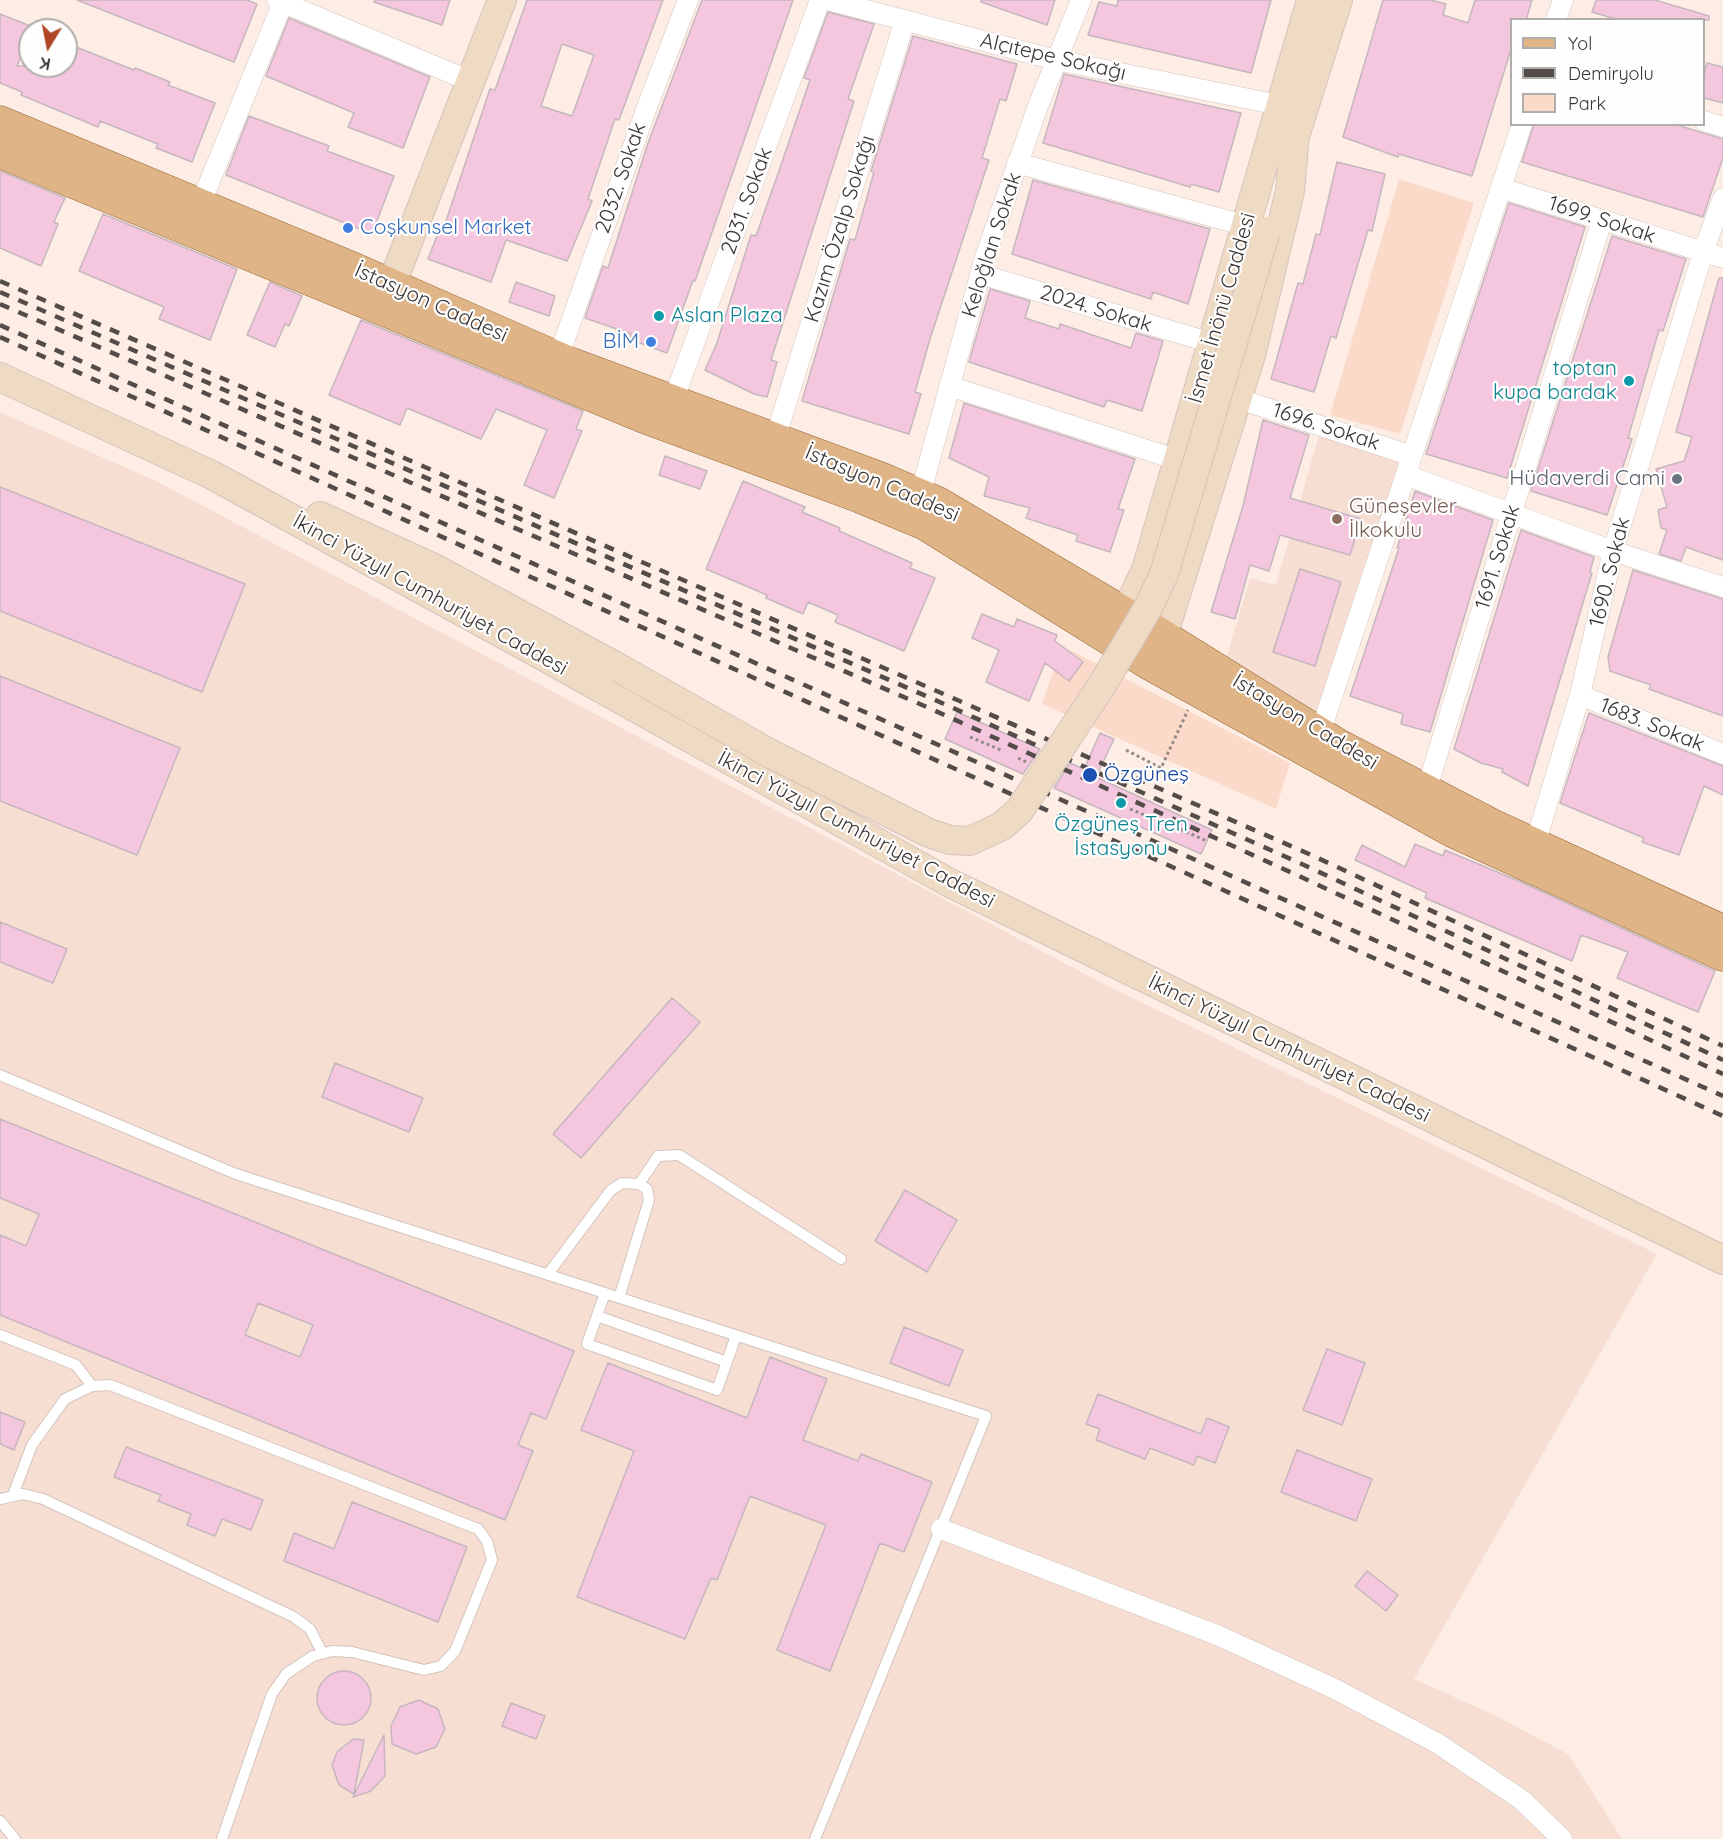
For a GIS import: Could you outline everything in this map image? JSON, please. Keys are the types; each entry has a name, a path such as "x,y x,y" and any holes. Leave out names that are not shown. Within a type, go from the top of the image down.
{"main road":[{"path":"390,286 502,0"},
{"name":"İsmet İnönü Caddesi","path":"1256,229 1279,105 1311,0"},
{"name":"İsmet İnönü Caddesi","path":"1118,626 1147,567 1212,343 1294,135 1338,0"},
{"name":"İstasyon Caddesi","path":"0,122 558,358 938,503 1155,649 1426,791 1723,930"},
{"name":"İsmet İnönü Caddesi","path":"1155,649 1239,399 1290,191 1294,135"},
{"name":"İstasyon Caddesi","path":"0,152 634,413 858,496 925,524 1118,626"},
{"path":"212,475 351,528 436,568 771,754 929,833 950,840 970,841 1002,826 1019,811 1102,685 1148,608 1164,574 1256,229"},
{"name":"İkinci Yüzyıl Cumhuriyet Caddesi","path":"0,377 212,475 950,883 1723,1260"},
{"name":"İstasyon Caddesi","path":"1155,649 1197,688 1336,769 1455,832 1723,955"}],"street":[{"name":"2032. Sokak","path":"558,358 647,106 688,0"},
{"name":"2031. Sokak","path":"674,401 820,0"},
{"name":"Alçıtepe Sokağı","path":"828,0 1056,60 1279,105"},
{"name":"Keloğlan Sokak","path":"920,495 980,274 1017,164 1081,0"},
{"path":"1557,18 1563,0"},
{"path":"200,205 281,1 470,81"},
{"name":"Kazım Özalp Sokağı","path":"775,439 905,20"},
{"path":"1705,121 1723,127"},
{"path":"1320,734 1521,126"},
{"path":"1017,164 1256,229"},
{"name":"1699. Sokak","path":"1501,188 1723,258"},
{"name":"1690. Sokak","path":"1535,844 1580,695 1613,551 1703,252 1723,198"},
{"name":"1691. Sokak","path":"1426,791 1602,220"},
{"name":"2024. Sokak","path":"980,274 1212,343"},
{"path":"949,386 1178,460"},
{"name":"1696. Sokak","path":"1239,399 1412,456"},
{"path":"1406,475 1613,551 1723,587"},
{"name":"1683. Sokak","path":"1580,695 1723,754"},
{"path":"941,1529 1217,1635 1333,1688 1437,1743 1513,1793 1562,1839"}],"lane":[{"path":"0,1075 236,1174 986,1416 815,1839"},
{"path":"639,1184 658,1156 679,1155 842,1259"},
{"path":"548,1274 611,1190 621,1183 639,1184 647,1190 649,1200 619,1298"},
{"path":"605,1293 587,1344 717,1390 736,1336"},
{"path":"597,1316 727,1362"},
{"path":"0,1335 76,1365 92,1386"},
{"path":"13,1495 32,1445 65,1399 92,1386 119,1387 478,1529 483,1534 490,1548 492,1560 455,1651 441,1666 424,1670 352,1652 322,1652 294,1667 272,1694 222,1839"},
{"path":"0,1499 13,1495 43,1499 294,1617 310,1629 322,1652"},
{"path":"0,1821 15,1839"}],"path":[{"path":"1125,750 1161,768 1197,688"},
{"path":"970,737 1001,750"},
{"path":"1130,809 1161,822"},
{"path":"1175,827 1207,841"}],"shaded area":[{"path":"0,412 158,482 1102,983 1657,1254 1414,1679 1490,1713 1568,1754 1622,1839 0,1839"},
{"name":"Güneşevler İlkokulu","path":"1319,435 1400,461 1360,578 1319,717 1227,656 1250,578 1276,585"}],"green space":[{"path":"1399,179 1474,203 1400,434 1330,415"},
{"path":"1062,646 1290,763 1276,809 1042,704"}],"building":[{"path":"77,0 247,0 257,4 234,62"},
{"path":"375,0 450,0 442,25 374,2"},
{"path":"527,0 663,0 619,120 615,119 588,199 592,201 567,261 506,240 491,282 428,259 442,223 445,224 490,89 495,90","holes":["562,44 594,55 572,116 541,106"]},
{"path":"702,0 793,0 695,281 693,280 667,353 629,339 631,334 585,318 603,266 608,268 647,146"},
{"path":"981,0 1055,0 1047,25 981,2"},
{"path":"1118,0 1271,0 1251,73 1088,35 1099,2 1117,6"},
{"path":"1383,0 1431,0 1446,4 1443,15 1468,23 1475,0 1532,0 1527,18 1510,18 1510,52 1472,176 1399,154 1398,157 1343,137"},
{"path":"1596,0 1655,0 1709,16 1709,20 1705,18 1612,18 1592,12"},
{"path":"828,12 874,24 848,99 854,101 771,360 777,362 767,397 754,394 705,370 717,343 751,235 756,236 781,165 810,80 804,78"},
{"path":"0,14 18,21 18,78 78,78 78,48 170,82 168,85 215,103 192,162 156,148 158,144 100,121 98,127 21,95 22,92 0,83"},
{"path":"289,18 430,77 403,148 348,127 354,113 266,76"},
{"path":"913,36 1017,64 1006,101 1000,99 982,158 989,160 930,339 915,392 921,394 909,434 802,401 850,239 855,240 874,172 871,171"},
{"path":"1707,63 1723,67 1723,103 1705,98"},
{"path":"1064,74 1241,113 1219,192 1191,184 1190,187 1043,143"},
{"path":"249,116 329,146 327,151 394,176 372,234 226,175"},
{"path":"1533,126 1681,126 1723,139 1723,158 1703,217 1522,162"},
{"path":"1337,162 1385,174 1372,231 1368,230 1336,338 1331,336 1314,392 1271,379 1298,283 1303,284 1316,234 1320,235"},
{"path":"0,171 65,198 54,222 58,224 41,266 0,248"},
{"path":"1033,180 1210,229 1188,304 1153,292 1151,299 1012,254"},
{"path":"1509,203 1585,227 1507,478 1426,454"},
{"path":"103,214 237,269 210,340 159,319 164,307 79,271"},
{"path":"1612,236 1686,259 1663,331 1659,330 1628,438 1632,439 1607,515 1531,491"},
{"path":"1719,278 1723,278 1723,560 1686,547 1681,561 1659,554 1667,530 1661,528 1658,510 1667,507 1656,469 1684,461 1692,437 1676,432"},
{"path":"270,282 302,296 289,326 285,324 275,347 247,335"},
{"path":"516,282 555,296 549,316 509,302"},
{"path":"990,289 1030,301 1025,318 1059,329 1060,324 1131,348 1136,333 1163,341 1142,411 1107,400 1104,407 969,362"},
{"path":"361,320 583,411 576,429 582,431 554,498 524,485 547,430 496,409 481,439 407,408 400,425 329,395"},
{"path":"964,403 1135,459 1118,509 1124,510 1110,552 1076,541 1078,535 1026,518 1030,508 984,496 989,477 949,458"},
{"path":"1263,420 1309,435 1290,498 1361,519 1350,555 1280,535 1269,571 1250,565 1235,619 1211,612 1243,506"},
{"path":"665,456 707,471 700,489 659,475"},
{"path":"743,481 805,507 802,512 912,563 910,568 935,578 904,651 835,622 838,615 808,602 803,614 766,598 767,595 706,569"},
{"path":"0,487 245,584 202,692 0,611"},
{"path":"1415,491 1493,520 1430,732 1401,724 1403,714 1350,696 1399,548 1397,548"},
{"path":"1521,530 1594,557 1590,572 1592,573 1528,786 1502,772 1503,769 1481,763 1454,749"},
{"path":"1300,569 1341,582 1315,666 1273,652"},
{"path":"1633,570 1723,599 1723,716 1649,689 1651,685 1610,671 1608,657"},
{"path":"982,614 1014,627 1017,619 1057,635 1055,641 1083,662 1069,681 1045,663 1029,701 986,682 999,650 972,638"},
{"path":"0,676 180,748 137,855 0,801"},
{"path":"957,712 1040,749 1023,774 945,739"},
{"path":"1589,713 1723,766 1723,795 1704,786 1679,855 1642,842 1644,838 1560,803"},
{"path":"1100,733 1114,739 1096,777 1212,830 1201,854 1054,788 1070,763 1084,769"},
{"path":"1415,844 1443,856 1445,850 1521,882 1715,971 1698,1012 1617,978 1628,952 1581,935 1572,961 1425,898 1427,893 1355,860 1362,845 1405,867"},
{"path":"0,922 67,949 53,983 0,962"},
{"path":"672,998 700,1022 581,1158 553,1134"},
{"path":"335,1063 423,1098 409,1132 322,1097"},
{"path":"0,1119 574,1351 546,1419 531,1413 518,1445 533,1451 505,1520 0,1315 0,1235 26,1246 39,1214 0,1198","holes":["258,1303 313,1325 300,1357 245,1335"]},
{"path":"905,1190 957,1220 927,1272 875,1241"},
{"path":"904,1327 963,1350 949,1386 890,1363"},
{"path":"1327,1349 1365,1363 1342,1425 1303,1410"},
{"path":"770,1357 827,1379 803,1440 858,1461 861,1454 932,1482 904,1552 880,1543 830,1671 777,1650 826,1525 750,1496 717,1580 711,1578 685,1639 577,1597 634,1451 581,1430 608,1363 747,1418"},
{"path":"1098,1394 1201,1434 1207,1418 1229,1427 1215,1463 1197,1456 1194,1465 1150,1448 1145,1459 1096,1440 1100,1429 1086,1424"},
{"path":"0,1412 25,1422 14,1450 0,1444"},
{"path":"126,1447 263,1500 251,1530 222,1519 215,1536 187,1525 191,1514 158,1501 161,1495 114,1477"},
{"path":"1297,1450 1372,1479 1356,1521 1281,1492"},
{"path":"352,1502 467,1547 438,1622 284,1561 294,1533 334,1549"},
{"path":"1367,1571 1398,1595 1386,1611 1355,1586"},
{"path":"344,1671 354,1673 363,1679 369,1688 371,1698 369,1708 363,1717 354,1723 344,1725 334,1723 325,1717 319,1708 317,1698 319,1688 325,1679 334,1673"},
{"path":"419,1700 438,1709 445,1729 436,1747 416,1754 392,1744 391,1726 400,1707"},
{"path":"511,1703 545,1716 536,1739 502,1726"},
{"path":"384,1735 385,1776 371,1791 353,1797"},
{"path":"353,1739 364,1740 354,1794 339,1785 332,1765 337,1752"}],"railway":[{"path":"0,281 1309,854 1723,1046"},
{"path":"0,292 933,699 1304,865 1723,1060"},
{"path":"0,304 929,708 1299,876 1723,1074"},
{"path":"0,325 1723,1096"},
{"path":"0,337 1723,1116"}],"place":[{"name":"Coşkunsel Market","path":"348,228"},
{"name":"Aslan Plaza","path":"659,316"},
{"name":"BİM","path":"651,342"},
{"name":"toptan kupa bardak","path":"1629,381"},
{"name":"Hüdaverdi Cami","path":"1677,479"},
{"name":"Güneşevler İlkokulu","path":"1337,519"},
{"name":"Özgüneş","path":"1090,775"},
{"name":"Özgüneş Tren İstasyonu","path":"1121,803"}]}
